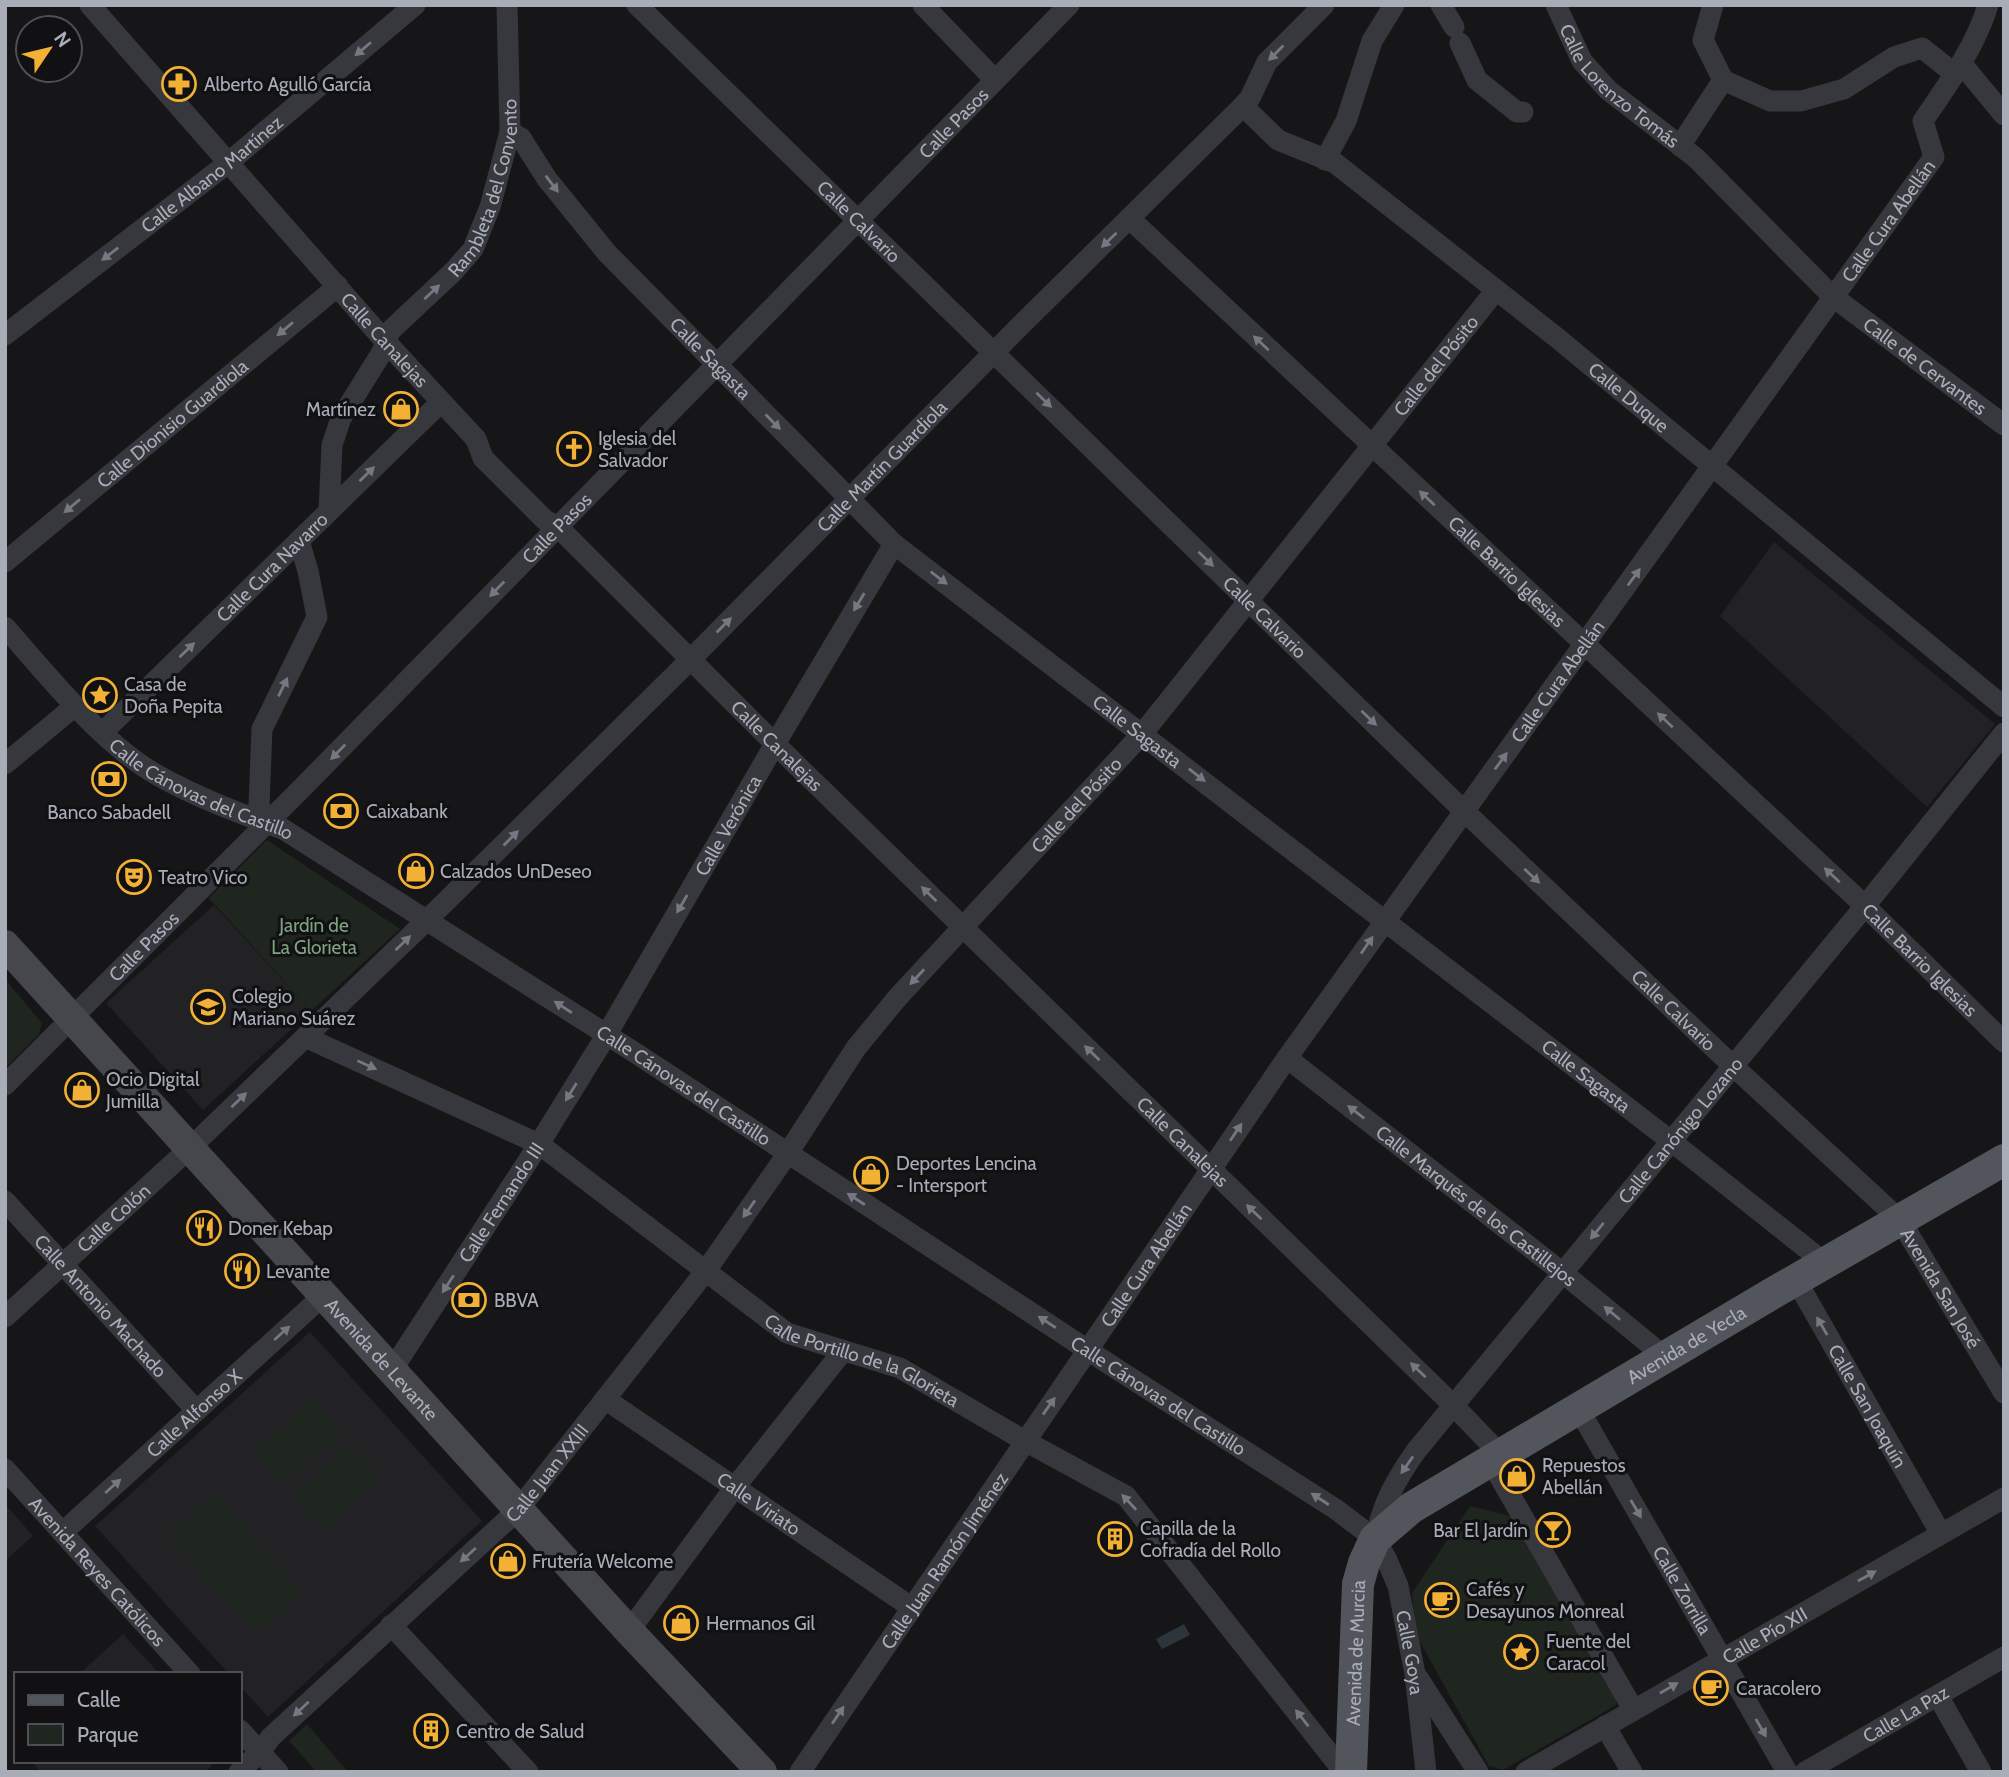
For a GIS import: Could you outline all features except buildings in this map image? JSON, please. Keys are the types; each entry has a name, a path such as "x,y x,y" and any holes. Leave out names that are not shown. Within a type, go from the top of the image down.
{"main road":[{"name":"Avenida de Levante","path":"5,945 629,1631 762,1772"},
{"name":"Avenida de Yecla","path":"1375,1539 1403,1513 1495,1457 2004,1160"},
{"name":"Avenida de Murcia","path":"1351,1772 1356,1597 1364,1563 1375,1539"}],"street":[{"name":"Calle Canalejas","path":"90,5 386,341 476,439 483,458 545,520 558,527 775,744 1454,1405 1495,1457 1633,1709"},
{"name":"Calle Albano Martínez","path":"5,335 228,163 415,5"},
{"name":"Rambleta del Convento","path":"328,511 335,431 382,352 390,331 454,271 473,249 490,207 510,132 506,5"},
{"name":"Calle Calvario","path":"637,5 1465,812 1732,1066 1900,1220"},
{"path":"923,5 995,80"},
{"name":"Calle Pasos","path":"5,1085 265,822 304,786 1069,5"},
{"name":"Calle Martín Guardiola","path":"305,1037 691,659 1243,106 1250,98 1267,62 1324,5"},
{"path":"1325,160 1346,121 1372,41 1394,5"},
{"path":"1441,5 1477,80 1517,112 1523,112"},
{"name":"Calle Lorenzo Tomás","path":"1556,5 1582,61 1608,90 1688,152"},
{"path":"1713,5 1703,40 1723,80 1770,101 1801,101 1844,89 1894,57 1922,48 1958,68 2004,115"},
{"name":"Calle Cura Abellán","path":"1087,1350 1286,1058 1384,920 1465,812 1712,468 1832,296 1908,197 1934,157 1923,121 1982,26 1988,5"},
{"path":"1688,152 1723,80"},
{"name":"Calle Duque","path":"1243,106 1278,139 1335,163 1556,337 2004,707"},
{"name":"Calle Sagasta","path":"510,132 521,138 547,179 607,253 894,544 1143,733 1825,1263"},
{"name":"Calle de Cervantes","path":"1688,152 1832,296 2004,425"},
{"name":"Calle Barrio Iglesias","path":"1130,219 1865,906 2004,1042"},
{"name":"Calle Dionisio Guardiola","path":"5,562 338,286"},
{"name":"Calle del Pósito","path":"788,1153 862,1040 1143,733 1496,290"},
{"name":"Calle Cura Navarro","path":"103,732 441,402"},
{"path":"265,822 259,805 262,729 317,617 299,541"},
{"name":"Calle Verónica","path":"607,1034 894,544"},
{"name":"Calle Cánovas del Castillo","path":"5,627 75,706 133,758 159,776 241,814 283,829 607,1034 1087,1350 1337,1510 1375,1539"},
{"path":"5,764 75,706"},
{"name":"Calle Canónigo Lozano","path":"1375,1539 1394,1483 1454,1405 2004,733"},
{"name":"Calle Fernando III","path":"392,1370 607,1034"},
{"name":"Calle Portillo de la Glorieta","path":"305,1037 539,1144 787,1333 900,1368 1126,1496 1344,1772"},
{"name":"Calle Colón","path":"5,1317 190,1148 305,1037"},
{"name":"Calle Marqués de los Castillejos","path":"1286,1058 1563,1273 1664,1357"},
{"name":"Calle Juan XXIII","path":"239,1772 271,1737 519,1510 705,1272 788,1153"},
{"name":"Calle Antonio Machado","path":"5,1201 196,1410"},
{"name":"Avenida San José","path":"1900,1220 2004,1393"},
{"name":"Calle San Joaquín","path":"1796,1280 1941,1534"},
{"name":"Calle Alfonso X","path":"62,1532 324,1295"},
{"name":"Calle Juan Ramón Jiménez","path":"800,1772 1087,1350"},
{"path":"629,1631 735,1487 843,1351"},
{"name":"Calle Viriato","path":"605,1399 911,1607"},
{"name":"Calle Zorrilla","path":"1578,1408 1787,1772"},
{"name":"Avenida Reyes Católicos","path":"5,1469 188,1672"},
{"name":"Calle Pío XII","path":"1526,1772 2004,1498"},
{"name":"Calle Goya","path":"1375,1539 1398,1586 1415,1674 1426,1772"},
{"path":"391,1625 528,1772"},
{"name":"Calle La Paz","path":"1805,1772 2004,1657"},
{"path":"1415,1674 1478,1772"},
{"path":"1938,1696 1981,1772"},
{"path":"1605,1726 1632,1772"},
{"path":"242,1732 278,1772"}],"shaded area":[{"path":"1774,542 1995,724 1927,807 1720,616"},
{"name":"Colegio Mariano Suárez","path":"214,905 311,1011 203,1110 106,1003"},
{"path":"310,1332 482,1521 268,1717 242,1688 242,1672 227,1672 95,1526"},
{"path":"5,1504 33,1536 5,1561"},
{"path":"1184,1624 1190,1635 1162,1649 1156,1639"},
{"path":"123,1634 158,1672 81,1672"},
{"path":"33,1763 214,1763 205,1772 41,1772"}],"green space":[{"name":"Jardín de La Glorieta","path":"267,840 400,929 311,1011 209,898"},
{"path":"5,979 42,1023 39,1034 5,1068"},
{"path":"312,1400 341,1433 283,1485 254,1452"},
{"path":"352,1444 381,1477 323,1529 293,1496"},
{"path":"215,1494 302,1593 256,1634 168,1536"},
{"path":"1470,1506 1510,1516 1617,1700 1616,1705 1503,1770 1489,1766 1415,1633 1412,1593"},
{"path":"307,1724 348,1772 317,1772 289,1741"}],"place":[{"name":"Alberto Agulló García","path":"179,84"},
{"name":"Martínez","path":"401,409"},
{"name":"Iglesia del Salvador","path":"574,449"},
{"name":"Casa de Doña Pepita","path":"100,695"},
{"name":"Banco Sabadell","path":"109,779"},
{"name":"Caixabank","path":"341,811"},
{"name":"Calzados UnDeseo","path":"416,871"},
{"name":"Teatro Vico","path":"134,877"},
{"name":"Colegio Mariano Suárez","path":"208,1007"},
{"name":"Ocio Digital Jumilla","path":"82,1090"},
{"name":"Deportes Lencina - Intersport","path":"871,1174"},
{"name":"Doner Kebap","path":"204,1228"},
{"name":"Levante","path":"242,1271"},
{"name":"BBVA","path":"469,1300"},
{"name":"Repuestos Abellán","path":"1517,1476"},
{"name":"Bar El Jardín","path":"1553,1530"},
{"name":"Capilla de la Cofradía del Rollo","path":"1115,1539"},
{"name":"Frutería Welcome","path":"508,1561"},
{"name":"Cafés y Desayunos Monreal","path":"1442,1600"},
{"name":"Hermanos Gil","path":"681,1623"},
{"name":"Fuente del Caracol","path":"1521,1652"},
{"name":"Caracolero","path":"1711,1688"},
{"name":"Centro de Salud","path":"431,1731"}]}
